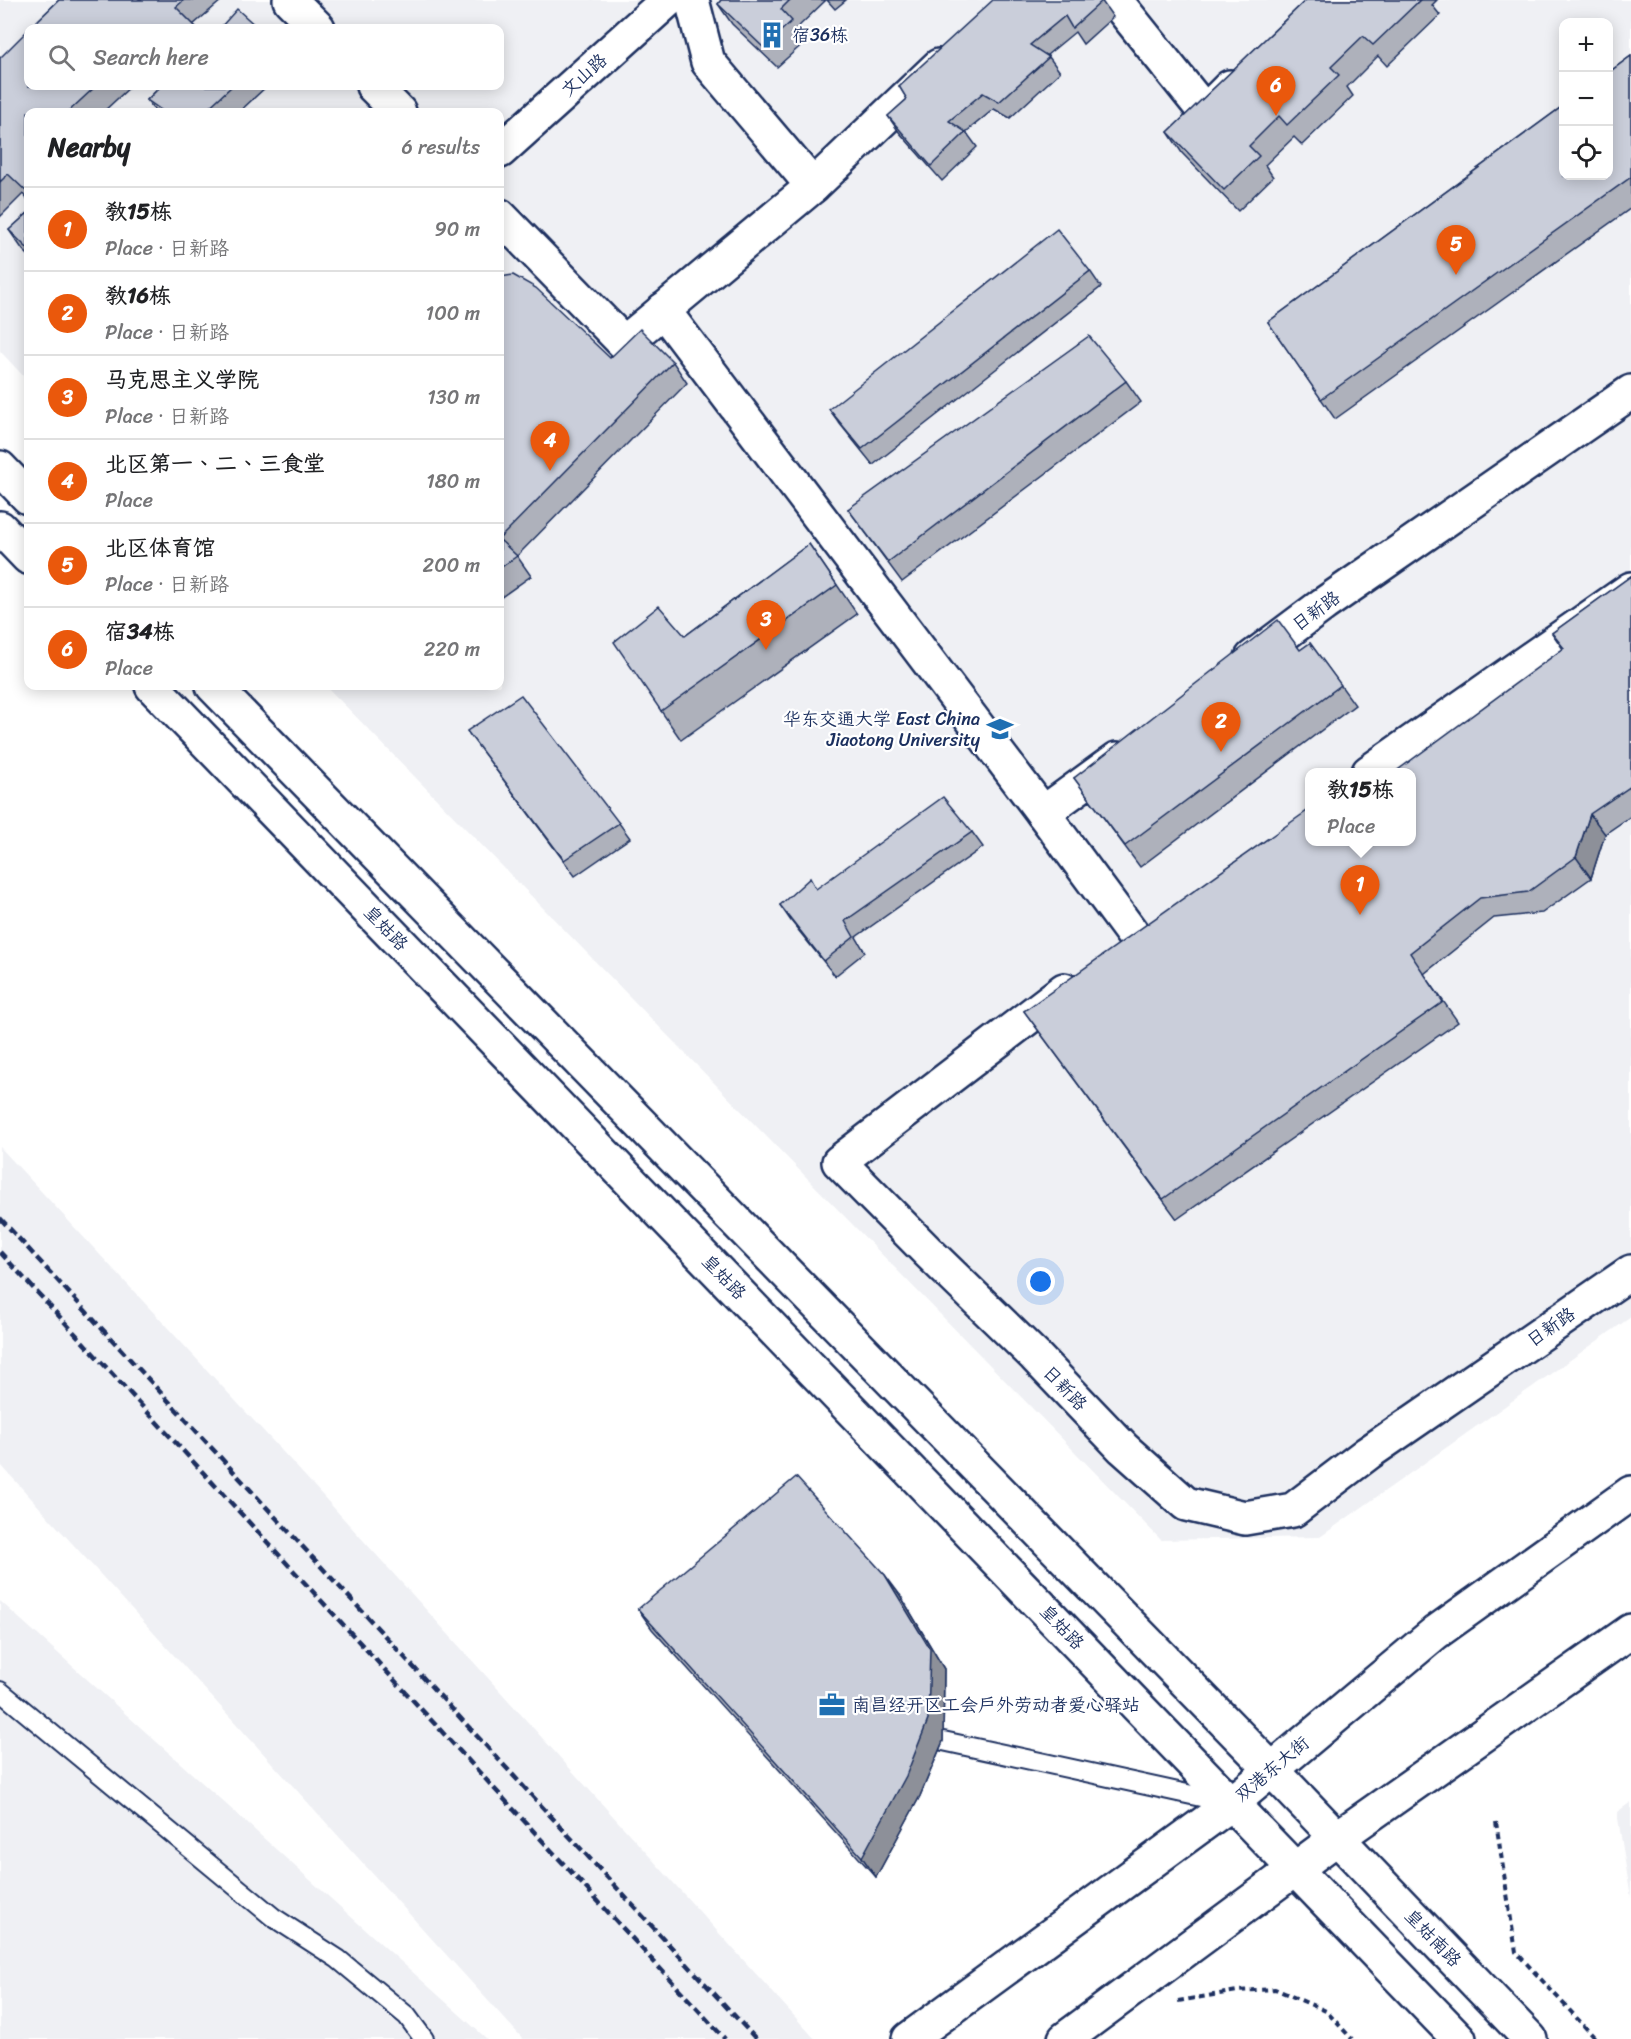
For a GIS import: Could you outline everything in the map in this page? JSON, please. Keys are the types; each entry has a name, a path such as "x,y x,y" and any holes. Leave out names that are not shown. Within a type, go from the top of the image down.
{"street":[{"path":"290,0 314,24"},
{"name":"文山路","path":"504,147 668,0"},
{"path":"692,0 708,62 813,186"},
{"path":"1115,0 1205,112 1254,64"},
{"path":"504,220 624,343 813,186 956,49"},
{"path":"377,90 395,108"},
{"path":"663,310 1134,936"},
{"name":"日新路","path":"1231,674 1324,604 1631,392"},
{"path":"0,468 24,493"},
{"path":"0,528 24,553"},
{"path":"1375,768 1631,589"},
{"name":"皇姑路","path":"156,690 1296,1869"},
{"path":"217,690 1337,1838"},
{"path":"1043,813 1137,744"},
{"name":"日新路","path":"1086,972 839,1162 1035,1356 1123,1449 1186,1504 1245,1518 1293,1510 1368,1453 1631,1272"},
{"name":"双港东大街","path":"909,2039 1232,1803 1435,1633 1631,1493"},
{"path":"1065,2039 1337,1838 1631,1631"},
{"name":"皇姑南路","path":"1337,1838 1530,2039"},
{"path":"1296,1869 1459,2039"}],"lane":[{"path":"0,1691 273,1917 338,1959 399,2008 424,2039"},
{"path":"943,1741 1232,1803"}],"path":[{"path":"1496,1822 1516,1952 1596,2039"},
{"path":"1175,2001 1237,1991 1275,1989 1326,2011 1352,2039"}],"shaded area":[{"name":"华东交通大学 East China Jiaotong University","path":"0,0 1631,0 1631,1317 1320,1537 1161,1540 330,690 504,690 504,108 24,108 24,377 0,351"},
{"path":"0,1147 294,1464 815,2039 523,2039 0,1464"},
{"path":"0,1601 487,2039 0,2039"},
{"path":"1631,1802 1631,1898 1617,1812"}],"building":[{"path":"59,0 184,0 176,7 193,24 34,24"},
{"path":"721,0 790,0 781,9 792,21 763,47 718,4"},
{"path":"993,0 1102,1 1072,28 1065,16 1030,45 1049,57 999,102 983,93 949,121 966,132 931,166 888,116 907,99 899,86"},
{"path":"1306,0 1420,0 1373,45 1363,36 1331,67 1339,75 1287,125 1279,116 1249,146 1259,156 1224,190 1168,132"},
{"path":"237,9 254,24 224,24"},
{"path":"24,34 24,90 92,90 72,108 24,108 24,189 8,174 0,182 0,58"},
{"path":"1631,56 1631,177 1321,399 1268,322 1559,109 1559,180 1613,180 1613,69"},
{"path":"157,90 228,90 208,108 158,108 147,100"},
{"path":"24,217 24,245 9,230"},
{"path":"1057,229 1090,271 862,449 829,409"},
{"path":"513,275 536,288 610,358 640,329 673,362 504,534 504,276"},
{"path":"1089,336 1126,381 888,562 848,509"},
{"path":"504,544 517,556 504,565"},
{"path":"809,544 837,585 661,711 614,642 659,606 685,636"},
{"path":"1631,576 1631,786 1590,814 1576,857 1528,892 1480,898 1410,953 1443,1002 1163,1199 1024,1011 1305,812 1305,846 1416,846 1416,768 1400,768 1564,648 1552,633"},
{"path":"1278,620 1300,650 1310,643 1341,685 1125,846 1074,778"},
{"path":"521,695 619,823 564,860 467,731"},
{"path":"943,797 972,832 845,921 854,937 824,961 780,905 810,878 816,889"},
{"name":"南昌经开区工会户外劳动者爱心驿站","path":"796,1477 885,1575 930,1649 928,1720 906,1776 862,1857 638,1609"}],"railway":[{"path":"0,1218 756,2039"},
{"path":"0,1252 725,2039"}],"place":[{"name":"宿36栋","path":"772,35"},
{"name":"宿34栋","path":"1276,116"},
{"name":"北区体育馆","path":"1456,275"},
{"name":"北区第一、二、三食堂","path":"550,471"},
{"name":"马克思主义学院","path":"766,650"},
{"name":"华东交通大学 East China Jiaotong University","path":"1000,729"},
{"name":"教16栋","path":"1221,752"},
{"name":"教15栋","path":"1360,915"},
{"name":"南昌经开区工会户外劳动者爱心驿站","path":"832,1705"}]}
